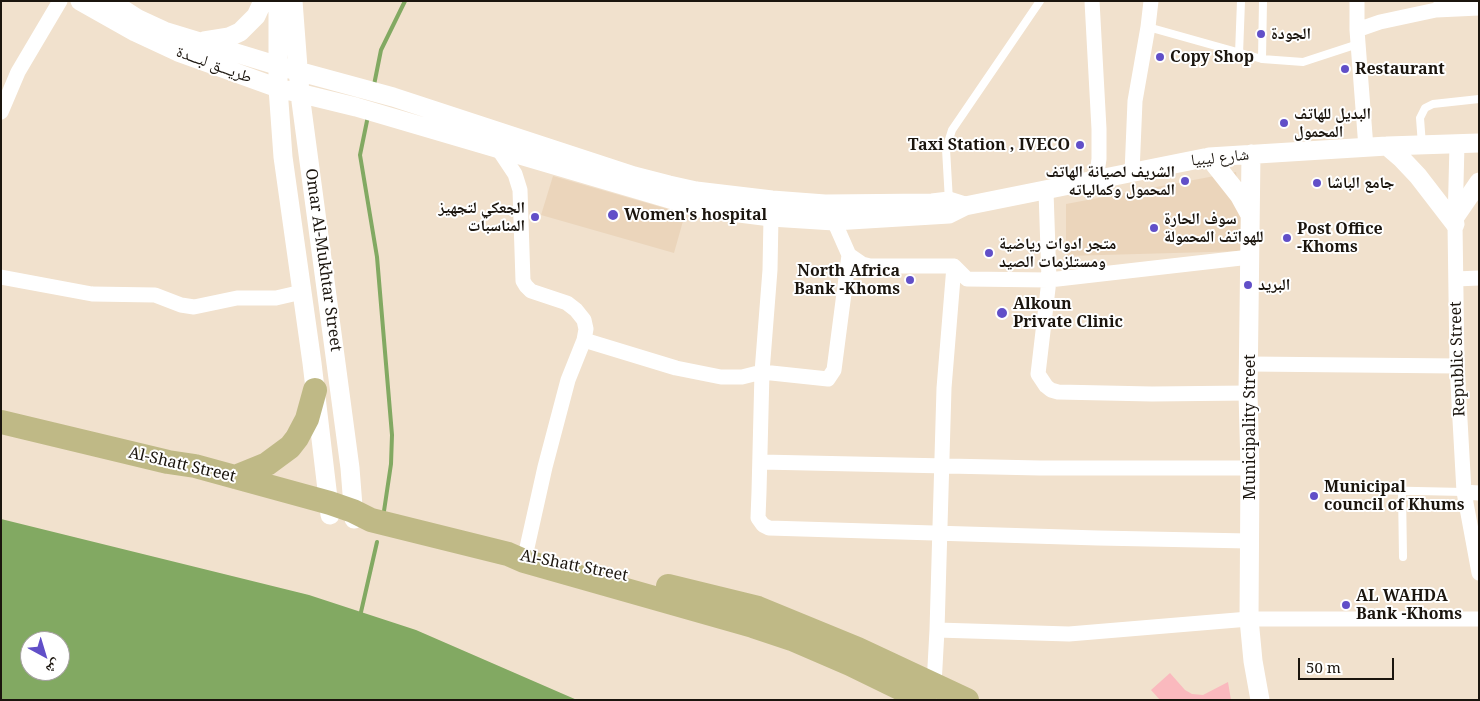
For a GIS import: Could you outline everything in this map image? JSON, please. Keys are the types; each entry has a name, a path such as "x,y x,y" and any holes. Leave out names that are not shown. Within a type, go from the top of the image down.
{"main road":[{"path":"235,477 266,464 290,447 307,419 315,390"},
{"name":"Al-Shatt Street","path":"1,422 168,462 196,466 330,509"},
{"name":"Al-Shatt Street","path":"1,438 330,509 520,556 588,567 758,608 929,692 967,700"}],"street":[{"path":"1,112 18,72 60,1"},
{"name":"طريـــق لبـــدة","path":"80,1 135,32 178,52 278,88 356,107 700,208 771,217 834,221 954,207"},
{"name":"طريـــق لبـــدة","path":"110,1 150,25 197,42 393,97 634,176 696,192 825,204 932,203 954,207"},
{"path":"197,42 229,37 240,32 256,16 263,1"},
{"name":"Omar Al-Mukhtar Street","path":"278,1 278,88 283,157 330,509"},
{"name":"Omar Al-Mukhtar Street","path":"293,1 300,94 349,459 359,516"},
{"path":"1092,1 1099,129 1099,159 1096,180"},
{"path":"1132,173 1136,101 1151,1"},
{"path":"1357,1 1366,148"},
{"path":"1358,37 1389,20 1442,6 1479,8"},
{"name":"شارع ليبيا","path":"954,207 1046,191 1209,157 1387,146 1479,143"},
{"name":"Republic Street","path":"1456,144 1457,366 1479,573"},
{"path":"1387,146 1407,164 1455,220 1476,188"},
{"path":"499,150 515,174 520,190 523,281 531,291 566,303 576,310 584,320 586,329 584,340 565,390 520,556"},
{"name":"Municipality Street","path":"1251,154 1248,393 1250,468 1249,620 1253,661 1260,700"},
{"path":"1209,157 1239,195 1251,217"},
{"path":"1046,191 1049,280 1038,374 1041,380 1051,390 1058,392 1152,394 1248,393"},
{"path":"771,217 770,270 762,372 758,518 763,525 769,528 1250,541"},
{"path":"584,340 701,374 742,377 762,372 825,378 831,376 834,370 849,256 834,221"},
{"path":"849,256 862,264 870,266 954,266 967,279 1049,280 1250,257"},
{"path":"929,692 937,630 940,466 947,343 954,266"},
{"path":"1,277 92,294 155,295 181,305 194,307 237,298 276,298 302,292"},
{"path":"1456,279 1479,278"},
{"path":"1249,364 1457,366"},
{"path":"760,462 940,466 1250,468"},
{"path":"937,630 1069,634 1249,620 1479,619"}],"lane":[{"path":"954,207 946,148 952,130 1040,1"},
{"path":"1239,54 1241,1"},
{"path":"1262,59 1263,1"},
{"path":"1148,27 1239,54 1262,59 1303,62 1358,37"},
{"path":"1422,145 1420,118 1425,108 1433,104 1479,99"},
{"path":"1370,490 1471,493"},
{"path":"1402,491 1403,557"}],"shaded area":[{"name":"سوف الحارة للهواتف المحمولة","path":"1236,172 1246,251 1066,256 1066,204"},
{"name":"Women's hospital","path":"553,176 685,214 674,253 541,215"},
{"path":"1,519 309,595 416,630 577,700 1,700"},
{"path":"1170,673 1185,690 1192,694 1203,695 1228,682 1231,700 1160,700 1151,690"}],"waterway":[{"path":"374,85 381,50 405,1"},
{"path":"368,116 360,155 377,257 392,435 391,464 384,511"},
{"path":"361,612 377,542"}],"place":[{"name":"الجودة","path":"1261,34"},
{"name":"Copy Shop","path":"1160,57"},
{"name":"Restaurant","path":"1345,69"},
{"name":"البديل للهاتف المحمول","path":"1284,123"},
{"name":"Taxi Station , IVECO","path":"1080,145"},
{"name":"الشريف لصيانة الهاتف المحمول وكمالياته","path":"1185,181"},
{"name":"جامع الباشا","path":"1317,183"},
{"name":"Women's hospital","path":"613,215"},
{"name":"الجعكي لتجهيز المناسبات","path":"535,217"},
{"name":"سوف الحارة للهواتف المحمولة","path":"1154,228"},
{"name":"Post Office -Khoms","path":"1287,238"},
{"name":"متجر ادوات رياضية ومستلزمات الصيد","path":"989,253"},
{"name":"North Africa Bank -Khoms","path":"910,280"},
{"name":"البريد","path":"1248,285"},
{"name":"Alkoun Private Clinic","path":"1002,313"},
{"name":"Municipal council of Khums","path":"1314,496"},
{"name":"AL WAHDA Bank -Khoms","path":"1346,605"}]}
